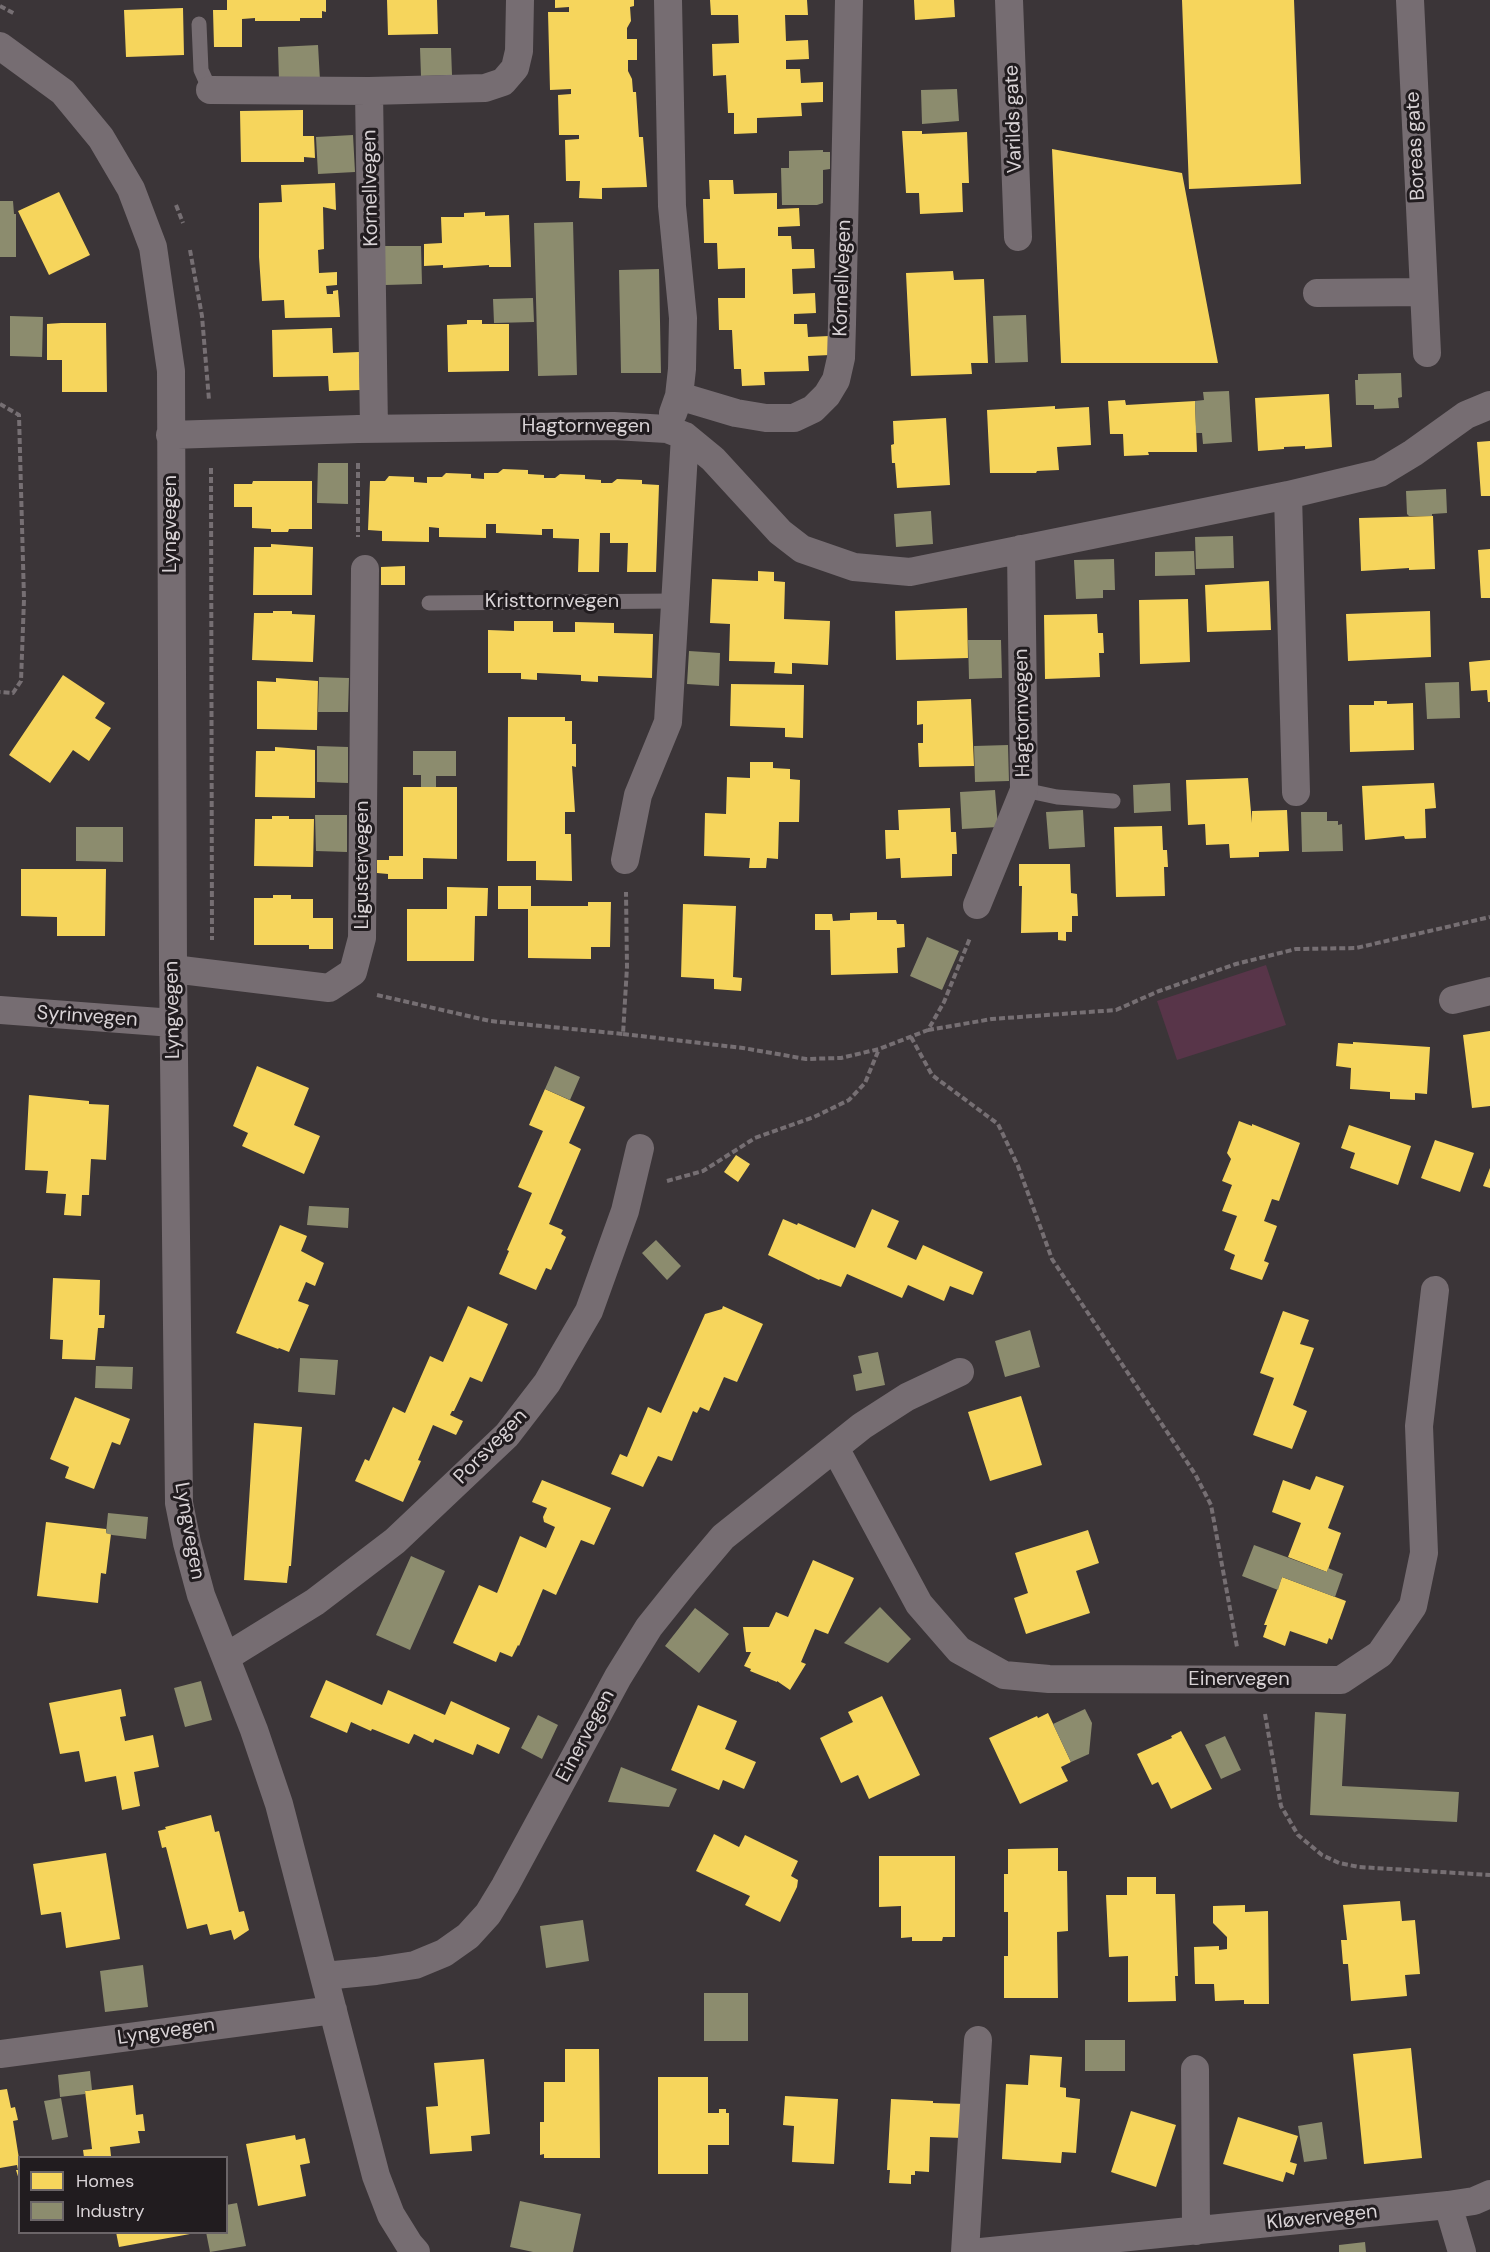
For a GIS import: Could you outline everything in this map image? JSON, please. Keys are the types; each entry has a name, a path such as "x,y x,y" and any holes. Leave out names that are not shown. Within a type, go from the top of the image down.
{"street":[{"path":"210,90 369,91 485,88 503,82 515,68 519,51 520,0"},
{"path":"625,860 638,795 668,722 675,601 676,432 682,369 683,318 672,206 668,0"},
{"name":"Kornellvegen","path":"679,396 736,413 766,418 794,418 813,409 827,395 836,380 841,358 849,0"},
{"name":"Varilds gate","path":"1009,0 1018,237"},
{"name":"Boreas gate","path":"1410,0 1427,353"},
{"name":"Lyngvegen","path":"0,46 63,92 101,138 131,189 153,246 171,371 172,969 179,1503 201,1595 254,1730 279,1804 376,2176 390,2215 408,2244 416,2252"},
{"name":"Kornellvegen","path":"366,429 369,91"},
{"path":"1317,292 1423,292"},
{"path":"676,432 713,459 780,532 802,549 854,567 910,572 1288,495 1380,473 1413,453 1466,415 1490,405"},
{"name":"Hagtornvegen","path":"170,435 366,429 614,426 676,432"},
{"path":"1288,495 1296,792"},
{"name":"Hagtornvegen","path":"977,905 1024,790 1021,549"},
{"name":"Ligustervegen","path":"329,988 353,972 362,938 365,569"},
{"path":"172,969 329,988"},
{"path":"1453,1000 1490,991"},
{"name":"Syrinvegen","path":"0,1010 173,1023"},
{"name":"Porsvegen","path":"226,1657 315,1602 395,1541 507,1435 548,1383 589,1311 625,1211 640,1148"},
{"name":"Einervegen","path":"835,1448 919,1604 959,1650 1004,1675 1049,1679 1341,1680 1380,1654 1413,1606 1424,1553 1419,1426 1434,1290"},
{"name":"Einervegen","path":"324,1976 415,1965 444,1953 468,1936 488,1914 505,1886 618,1677 649,1627 723,1537 862,1426 907,1397 960,1372"},
{"name":"Lyngvegen","path":"0,2054 333,2010"},
{"path":"965,2252 978,2040"},
{"path":"1195,2069 1196,2231"},
{"name":"Kløvervegen","path":"981,2252 1448,2205 1474,2201 1490,2194"},
{"path":"1448,2205 1462,2252"}],"lane":[{"path":"199,24 201,69 210,90"},
{"name":"Kristtornvegen","path":"429,603 675,601"},
{"path":"1024,790 1057,797 1113,801"}],"path":[{"path":"0,404 19,415 24,599 21,681 13,693 0,692"},
{"path":"365,569 358,540 366,429"},
{"path":"623,1034 627,968 625,860"},
{"path":"928,1030 944,1002 974,929 977,905"},
{"path":"329,988 370,993 490,1021 743,1048 806,1059 842,1058 879,1049 928,1030 992,1019 1116,1010 1159,991 1236,964 1296,949 1356,948 1490,917"},
{"path":"911,1037 932,1076 998,1124 1018,1166 1052,1259 1196,1474 1211,1505 1281,1806 1288,1821 1298,1835 1330,1859 1359,1868 1490,1875"},
{"path":"633,1176 668,1182 703,1170 756,1138 849,1100 865,1083 879,1049"}],"shaded area":[{"path":"1266,965 1286,1025 1177,1060 1157,1001"}],"building: Homes":[{"path":"227,0 326,0 326,12 322,11 322,18 300,18 300,21 242,19 242,47 214,47 213,10 227,10"},
{"path":"387,0 437,0 438,34 388,35"},
{"path":"555,0 634,0 634,6 630,7 631,21 627,28 627,39 637,39 637,60 628,60 628,71 632,79 633,92 636,92 639,137 643,137 647,187 602,188 602,199 579,198 580,181 566,181 565,140 579,139 579,135 559,135 558,95 571,94 571,89 550,90 548,12 569,12 569,7 555,8"},
{"path":"710,0 807,0 808,15 785,15 786,41 808,40 809,59 786,60 786,69 800,69 801,83 823,82 823,102 801,103 802,116 757,118 757,133 734,134 734,113 728,113 726,75 713,76 712,44 739,43 738,15 711,15"},
{"path":"914,0 954,0 955,17 915,20"},
{"path":"1182,0 1294,0 1301,184 1189,189"},
{"path":"183,8 184,55 126,57 124,10"},
{"path":"303,110 303,136 314,136 315,158 304,157 304,162 241,162 240,111"},
{"path":"902,131 922,131 922,134 967,132 969,183 962,183 963,212 920,214 919,193 906,193"},
{"path":"1052,149 1182,173 1218,363 1061,363"},
{"path":"709,180 733,180 734,194 777,193 777,209 799,208 800,226 778,227 778,236 791,236 792,249 814,249 815,268 792,269 793,294 815,293 816,313 794,314 794,324 807,324 808,337 829,336 830,355 808,356 809,371 764,372 765,385 742,386 741,369 734,369 732,330 719,330 718,298 745,298 745,268 718,269 717,243 704,243 703,199 710,199"},
{"path":"335,183 336,210 323,207 324,249 318,250 319,273 337,272 337,285 326,286 327,294 333,294 333,291 338,290 340,317 285,318 284,300 262,301 259,203 282,202 281,185"},
{"path":"59,192 90,255 49,275 18,211"},
{"path":"485,212 485,216 509,215 511,267 424,266 424,244 442,243 441,217 464,217 464,213"},
{"path":"953,271 954,280 984,279 988,363 971,363 972,374 911,376 906,273"},
{"path":"467,320 482,320 482,324 509,324 509,371 448,372 447,325 467,324"},
{"path":"106,323 107,392 62,392 62,360 47,360 47,324"},
{"path":"332,328 333,353 359,352 360,390 329,391 328,376 273,377 272,330"},
{"path":"1329,394 1332,447 1305,449 1305,446 1284,447 1284,449 1258,451 1255,398"},
{"path":"1125,400 1126,405 1195,401 1197,452 1148,452 1149,455 1124,456 1123,434 1110,434 1108,401"},
{"path":"1055,406 1055,409 1089,407 1091,445 1057,447 1059,470 1037,471 1036,473 990,473 987,410"},
{"path":"946,418 950,485 897,488 895,463 892,463 893,421"},
{"path":"1490,441 1490,496 1481,496 1477,442"},
{"path":"503,469 528,470 528,474 544,475 544,478 555,478 560,474 585,475 585,479 601,480 601,483 612,483 617,479 642,480 642,484 659,485 656,572 627,572 628,543 610,543 610,533 600,533 599,572 578,572 579,539 553,538 553,529 542,529 542,535 496,533 496,524 486,524 486,538 439,537 439,528 429,527 429,542 382,541 382,531 368,530 370,481 385,481 389,476 414,477 414,482 427,483 427,477 442,477 446,473 471,474 471,478 484,479 484,473 498,473"},
{"path":"253,481 312,481 312,529 271,532 271,529 252,528 252,507 234,507 234,484 252,484"},
{"path":"1433,516 1435,569 1361,571 1359,518"},
{"path":"271,544 313,547 312,595 253,595 254,547 271,547"},
{"path":"1490,549 1490,598 1481,598 1478,550"},
{"path":"405,566 405,585 381,585 381,567"},
{"path":"758,571 774,572 774,581 785,582 784,619 830,621 828,665 792,663 792,674 774,673 775,662 729,661 730,624 710,623 712,579 758,581"},
{"path":"1269,581 1271,630 1207,632 1205,585"},
{"path":"1188,599 1190,662 1140,664 1139,600"},
{"path":"967,608 968,658 896,660 895,611"},
{"path":"273,611 292,611 292,614 315,615 313,662 252,660 254,613 273,613"},
{"path":"1430,611 1431,657 1348,661 1346,614"},
{"path":"1097,614 1098,633 1103,633 1104,653 1099,653 1100,677 1045,679 1044,615"},
{"path":"514,621 553,621 553,632 575,632 575,622 614,623 614,633 653,634 652,678 598,676 598,682 581,681 581,675 537,673 537,680 521,679 521,673 488,673 488,630 514,631"},
{"path":"1490,660 1490,702 1488,702 1487,690 1471,691 1469,662"},
{"path":"63,675 105,703 95,718 111,728 89,761 73,750 50,783 9,755"},
{"path":"276,678 318,681 317,730 257,729 257,681 276,682"},
{"path":"731,684 804,685 803,738 785,737 785,728 730,726"},
{"path":"971,699 974,766 919,767 918,743 923,743 923,724 917,725 917,701"},
{"path":"1374,701 1387,701 1387,704 1413,703 1414,750 1350,752 1349,705 1374,705"},
{"path":"508,717 565,717 565,721 572,721 572,744 576,744 576,767 572,766 575,812 565,812 565,834 571,834 572,881 536,880 536,861 507,861"},
{"path":"275,747 315,750 315,798 255,797 256,751 275,751"},
{"path":"750,762 773,762 773,768 790,769 790,779 800,780 799,822 779,822 778,859 767,858 766,868 749,868 750,858 704,856 705,813 726,814 727,777 750,778"},
{"path":"1248,778 1252,823 1252,811 1287,810 1289,851 1259,852 1259,857 1230,858 1229,844 1206,845 1205,824 1188,825 1186,780"},
{"path":"1434,783 1436,808 1425,809 1426,838 1405,839 1404,836 1365,840 1362,786"},
{"path":"403,787 457,787 457,859 423,858 423,879 388,879 388,874 377,873 377,860 389,860 389,856 403,856"},
{"path":"950,808 951,832 956,832 957,854 952,854 952,876 901,878 900,858 886,859 885,830 899,830 898,810"},
{"path":"272,816 314,819 313,867 254,866 255,819 272,819"},
{"path":"1162,826 1163,850 1167,850 1168,867 1164,867 1165,896 1116,897 1114,827"},
{"path":"1019,864 1070,864 1071,893 1077,894 1078,916 1072,916 1072,932 1066,932 1066,941 1058,940 1058,932 1021,933 1022,886 1019,886"},
{"path":"21,869 106,869 105,936 57,936 57,917 21,916"},
{"path":"498,886 531,886 531,906 588,906 588,902 611,902 610,947 591,947 591,959 528,958 528,909 498,909"},
{"path":"447,887 488,888 487,916 475,916 474,961 407,961 407,909 447,909"},
{"path":"273,895 291,895 291,899 313,899 313,918 333,918 333,949 309,949 309,945 254,945 254,898 273,898"},
{"path":"683,904 736,906 733,977 742,978 741,991 714,989 714,979 681,977"},
{"path":"877,912 877,920 896,920 897,924 904,924 905,947 897,948 898,973 831,975 830,930 815,930 815,914 832,914 833,921 850,920 850,913"},
{"path":"1490,1031 1490,1106 1472,1108 1463,1035"},
{"path":"1353,1042 1430,1047 1427,1094 1415,1093 1415,1100 1390,1099 1390,1092 1350,1089 1351,1068 1336,1066 1338,1043 1353,1044"},
{"path":"257,1066 309,1088 294,1125 320,1136 304,1174 242,1146 248,1133 233,1126"},
{"path":"545,1089 585,1107 569,1143 581,1149 549,1224 563,1230 561,1234 566,1237 551,1270 546,1268 536,1290 499,1274 532,1193 518,1187 543,1131 529,1125"},
{"path":"29,1095 109,1105 106,1160 91,1159 89,1195 82,1195 81,1216 64,1215 66,1194 46,1193 48,1171 25,1170"},
{"path":"1239,1121 1300,1143 1279,1201 1272,1199 1264,1221 1277,1226 1264,1261 1269,1263 1262,1280 1230,1269 1235,1255 1224,1250 1237,1216 1222,1211 1232,1185 1222,1181 1231,1159 1227,1153"},
{"path":"1349,1125 1411,1146 1398,1185 1350,1168 1355,1153 1341,1148"},
{"path":"1435,1140 1474,1153 1460,1192 1421,1178"},
{"path":"736,1155 750,1164 738,1182 724,1172"},
{"path":"1490,1168 1490,1188 1483,1186"},
{"path":"872,1209 899,1221 887,1247 916,1260 923,1245 983,1272 973,1295 950,1286 944,1301 908,1285 902,1298 847,1274 841,1287 819,1280 768,1255 783,1219 797,1225 798,1223 855,1248"},
{"path":"280,1225 307,1236 301,1251 324,1263 315,1286 306,1282 298,1301 309,1305 289,1352 236,1333"},
{"path":"53,1278 100,1280 99,1315 105,1315 104,1328 98,1328 95,1360 62,1359 63,1340 50,1339"},
{"path":"468,1306 508,1324 482,1382 470,1377 450,1415 463,1421 456,1435 433,1425 418,1460 421,1461 403,1502 355,1481 365,1459 369,1461 393,1407 405,1413 430,1356 443,1362"},
{"path":"723,1306 763,1324 737,1382 724,1377 709,1411 700,1407 697,1413 693,1411 672,1461 658,1456 643,1487 611,1474 620,1454 627,1457 648,1407 661,1413 705,1314 722,1309"},
{"path":"1283,1311 1309,1320 1300,1344 1314,1348 1293,1405 1307,1411 1292,1449 1253,1435 1274,1378 1260,1373"},
{"path":"1021,1396 1042,1465 990,1481 968,1412"},
{"path":"75,1397 130,1419 120,1445 112,1442 94,1489 65,1478 69,1467 50,1459"},
{"path":"254,1423 302,1427 291,1566 289,1566 287,1583 244,1580"},
{"path":"1316,1476 1344,1486 1328,1528 1341,1533 1327,1572 1288,1557 1301,1523 1272,1512 1283,1480 1310,1490"},
{"path":"542,1480 611,1508 594,1545 581,1540 556,1595 543,1589 519,1646 512,1657 500,1652 496,1662 453,1643 479,1585 497,1593 520,1536 546,1548 555,1527 544,1522 543,1517 547,1508 532,1502"},
{"path":"46,1522 106,1529 106,1533 111,1534 106,1574 101,1573 98,1603 37,1596"},
{"path":"1088,1530 1099,1563 1076,1571 1090,1613 1026,1634 1014,1598 1028,1593 1015,1553"},
{"path":"813,1560 854,1578 828,1634 815,1629 801,1662 806,1664 790,1690 777,1681 750,1671 751,1669 744,1666 751,1652 746,1652 743,1627 769,1627 776,1612 788,1617"},
{"path":"1282,1577 1346,1601 1332,1640 1329,1638 1327,1644 1290,1631 1285,1646 1263,1637 1267,1625 1264,1625"},
{"path":"326,1680 382,1705 388,1690 445,1715 451,1701 510,1728 499,1754 477,1744 473,1755 435,1739 433,1743 414,1734 409,1744 351,1722 347,1733 310,1717"},
{"path":"121,1689 126,1716 120,1717 125,1741 153,1735 159,1767 134,1772 140,1806 122,1810 116,1776 85,1782 79,1751 60,1754 49,1703"},
{"path":"882,1696 920,1775 869,1799 858,1775 841,1783 820,1738 853,1722 848,1712"},
{"path":"698,1705 737,1721 725,1749 756,1762 744,1789 723,1780 719,1790 671,1770"},
{"path":"1048,1713 1071,1762 1061,1767 1068,1781 1020,1804 989,1738"},
{"path":"1181,1731 1212,1789 1171,1809 1158,1782 1152,1785 1137,1754 1172,1738 1171,1736"},
{"path":"211,1815 215,1832 219,1831 239,1912 244,1911 249,1930 234,1940 231,1930 210,1935 207,1924 187,1929 166,1847 162,1848 158,1831 166,1829 165,1827"},
{"path":"714,1834 739,1847 745,1835 798,1861 791,1876 798,1880 797,1887 780,1922 745,1905 750,1896 696,1871"},
{"path":"1058,1848 1058,1871 1067,1871 1068,1931 1057,1932 1058,1998 1004,1998 1004,1956 1008,1956 1008,1912 1004,1912 1004,1874 1008,1874 1008,1849"},
{"path":"106,1853 120,1939 66,1948 61,1912 41,1915 33,1864"},
{"path":"879,1856 955,1856 955,1937 943,1937 942,1941 912,1941 912,1937 901,1938 901,1906 879,1907"},
{"path":"1127,1877 1156,1877 1156,1894 1175,1894 1178,1976 1175,1976 1176,2001 1128,2002 1128,1956 1109,1957 1106,1895 1127,1895"},
{"path":"1400,1901 1402,1921 1415,1920 1420,1974 1405,1975 1407,1996 1351,2001 1348,1964 1343,1964 1341,1940 1347,1940 1343,1905"},
{"path":"1245,1905 1245,1912 1268,1911 1269,2004 1244,2004 1244,2000 1215,2001 1214,1984 1195,1984 1194,1947 1219,1946 1219,1950 1227,1949 1227,1937 1213,1923 1213,1906"},
{"path":"1411,2048 1422,2158 1364,2164 1353,2054"},
{"path":"565,2049 599,2049 600,2158 544,2158 544,2154 540,2155 540,2122 544,2122 544,2082 565,2082"},
{"path":"1030,2055 1062,2057 1060,2087 1066,2088 1066,2097 1080,2099 1076,2153 1062,2152 1061,2163 1002,2159 1006,2084 1028,2085"},
{"path":"484,2059 490,2134 471,2136 472,2151 430,2154 426,2107 438,2106 434,2063"},
{"path":"658,2077 708,2077 708,2113 719,2113 719,2109 726,2109 726,2113 729,2113 729,2145 708,2145 708,2174 658,2174"},
{"path":"133,2085 136,2115 143,2114 145,2131 138,2131 140,2143 110,2147 111,2156 84,2156 83,2150 92,2149 85,2091"},
{"path":"7,2089 11,2108 15,2107 18,2120 13,2121 19,2156 18,2170 17,2165 0,2168 0,2090"},
{"path":"785,2096 838,2099 834,2164 792,2162 794,2126 783,2125"},
{"path":"891,2099 966,2104 964,2138 930,2137 929,2172 915,2171 915,2175 911,2175 911,2184 889,2183 890,2170 887,2170"},
{"path":"1131,2111 1176,2125 1156,2187 1111,2172"},
{"path":"1238,2117 1298,2136 1290,2162 1297,2164 1294,2175 1286,2172 1283,2182 1223,2164"},
{"path":"295,2135 296,2140 305,2138 310,2163 300,2165 306,2196 258,2206 246,2144"},
{"path":"116,2234 190,2234 119,2247"}],"building: Industry":[{"path":"318,45 320,80 279,81 278,47"},
{"path":"420,48 451,48 452,75 421,76"},
{"path":"957,89 959,121 922,124 921,90"},
{"path":"353,135 355,172 318,174 316,137"},
{"path":"823,150 823,152 830,152 830,169 823,170 823,203 782,205 781,168 789,168 789,151"},
{"path":"0,201 13,201 14,214 16,214 16,257 0,257"},
{"path":"573,222 577,375 538,376 534,223"},
{"path":"385,246 421,246 422,284 385,285"},
{"path":"659,269 661,373 621,373 619,270"},
{"path":"533,298 534,322 494,323 493,299"},
{"path":"1026,315 1028,362 995,363 993,316"},
{"path":"10,316 43,317 42,357 10,356"},
{"path":"1401,373 1402,397 1398,398 1399,408 1374,409 1374,405 1356,405 1355,380 1358,380 1358,374"},
{"path":"1229,391 1232,442 1203,444 1202,433 1196,433 1195,401 1204,400 1203,392"},
{"path":"318,463 348,463 348,504 317,503"},
{"path":"1446,489 1447,513 1432,514 1432,516 1409,516 1407,514 1406,491"},
{"path":"931,511 933,544 896,547 894,514"},
{"path":"1233,536 1234,568 1196,569 1195,537"},
{"path":"1194,551 1195,575 1155,576 1155,552"},
{"path":"1114,559 1115,590 1103,590 1103,598 1076,599 1074,560"},
{"path":"968,640 1001,640 1002,678 969,679"},
{"path":"689,651 720,653 719,686 687,684"},
{"path":"319,677 349,678 348,712 318,712"},
{"path":"1459,682 1460,718 1427,719 1425,683"},
{"path":"1008,745 1009,781 975,782 974,746"},
{"path":"317,746 348,747 348,783 317,782"},
{"path":"413,751 456,751 456,776 436,776 436,787 421,787 421,775 413,775"},
{"path":"1170,783 1171,811 1134,813 1133,785"},
{"path":"995,790 998,827 962,829 960,792"},
{"path":"1083,810 1085,847 1049,849 1046,812"},
{"path":"1301,812 1327,812 1327,821 1338,821 1338,825 1342,824 1343,851 1302,852"},
{"path":"315,815 347,815 347,852 316,851"},
{"path":"76,827 123,827 123,862 76,861"},
{"path":"927,937 959,951 942,990 910,976"},
{"path":"555,1066 580,1077 570,1100 545,1089"},
{"path":"309,1206 349,1208 348,1228 307,1225"},
{"path":"656,1240 681,1266 667,1280 642,1253"},
{"path":"1030,1330 1040,1367 1005,1377 995,1341"},
{"path":"878,1352 885,1385 856,1391 853,1375 862,1373 858,1356"},
{"path":"300,1358 338,1360 335,1395 298,1392"},
{"path":"96,1366 133,1367 132,1389 95,1388"},
{"path":"108,1513 148,1517 146,1539 106,1533"},
{"path":"1254,1545 1327,1572 1328,1568 1343,1574 1335,1597 1282,1577 1278,1590 1242,1576"},
{"path":"411,1556 445,1571 410,1650 376,1635"},
{"path":"880,1607 911,1639 888,1663 844,1643"},
{"path":"695,1608 729,1634 699,1673 665,1646"},
{"path":"201,1681 212,1720 185,1727 174,1688"},
{"path":"1085,1709 1092,1723 1089,1754 1071,1762 1053,1724"},
{"path":"1315,1712 1346,1714 1342,1786 1459,1792 1457,1822 1310,1815"},
{"path":"538,1715 558,1725 542,1759 521,1748"},
{"path":"1225,1736 1241,1770 1221,1779 1205,1745"},
{"path":"621,1767 677,1789 669,1807 608,1802"},
{"path":"583,1920 589,1961 546,1968 540,1926"},
{"path":"143,1965 148,2007 105,2012 100,1971"},
{"path":"704,1993 748,1993 748,2041 704,2041"},
{"path":"1085,2040 1125,2040 1125,2071 1085,2071"},
{"path":"90,2071 92,2090 85,2091 85,2094 60,2097 58,2075"},
{"path":"61,2098 68,2137 52,2140 44,2101"},
{"path":"1322,2122 1327,2159 1304,2162 1298,2126"},
{"path":"520,2201 581,2214 573,2252 533,2252 510,2247"},
{"path":"237,2203 246,2246 210,2252 206,2234 228,2234 228,2205"},
{"path":"1365,2242 1366,2252 1339,2252 1339,2245"}]}
